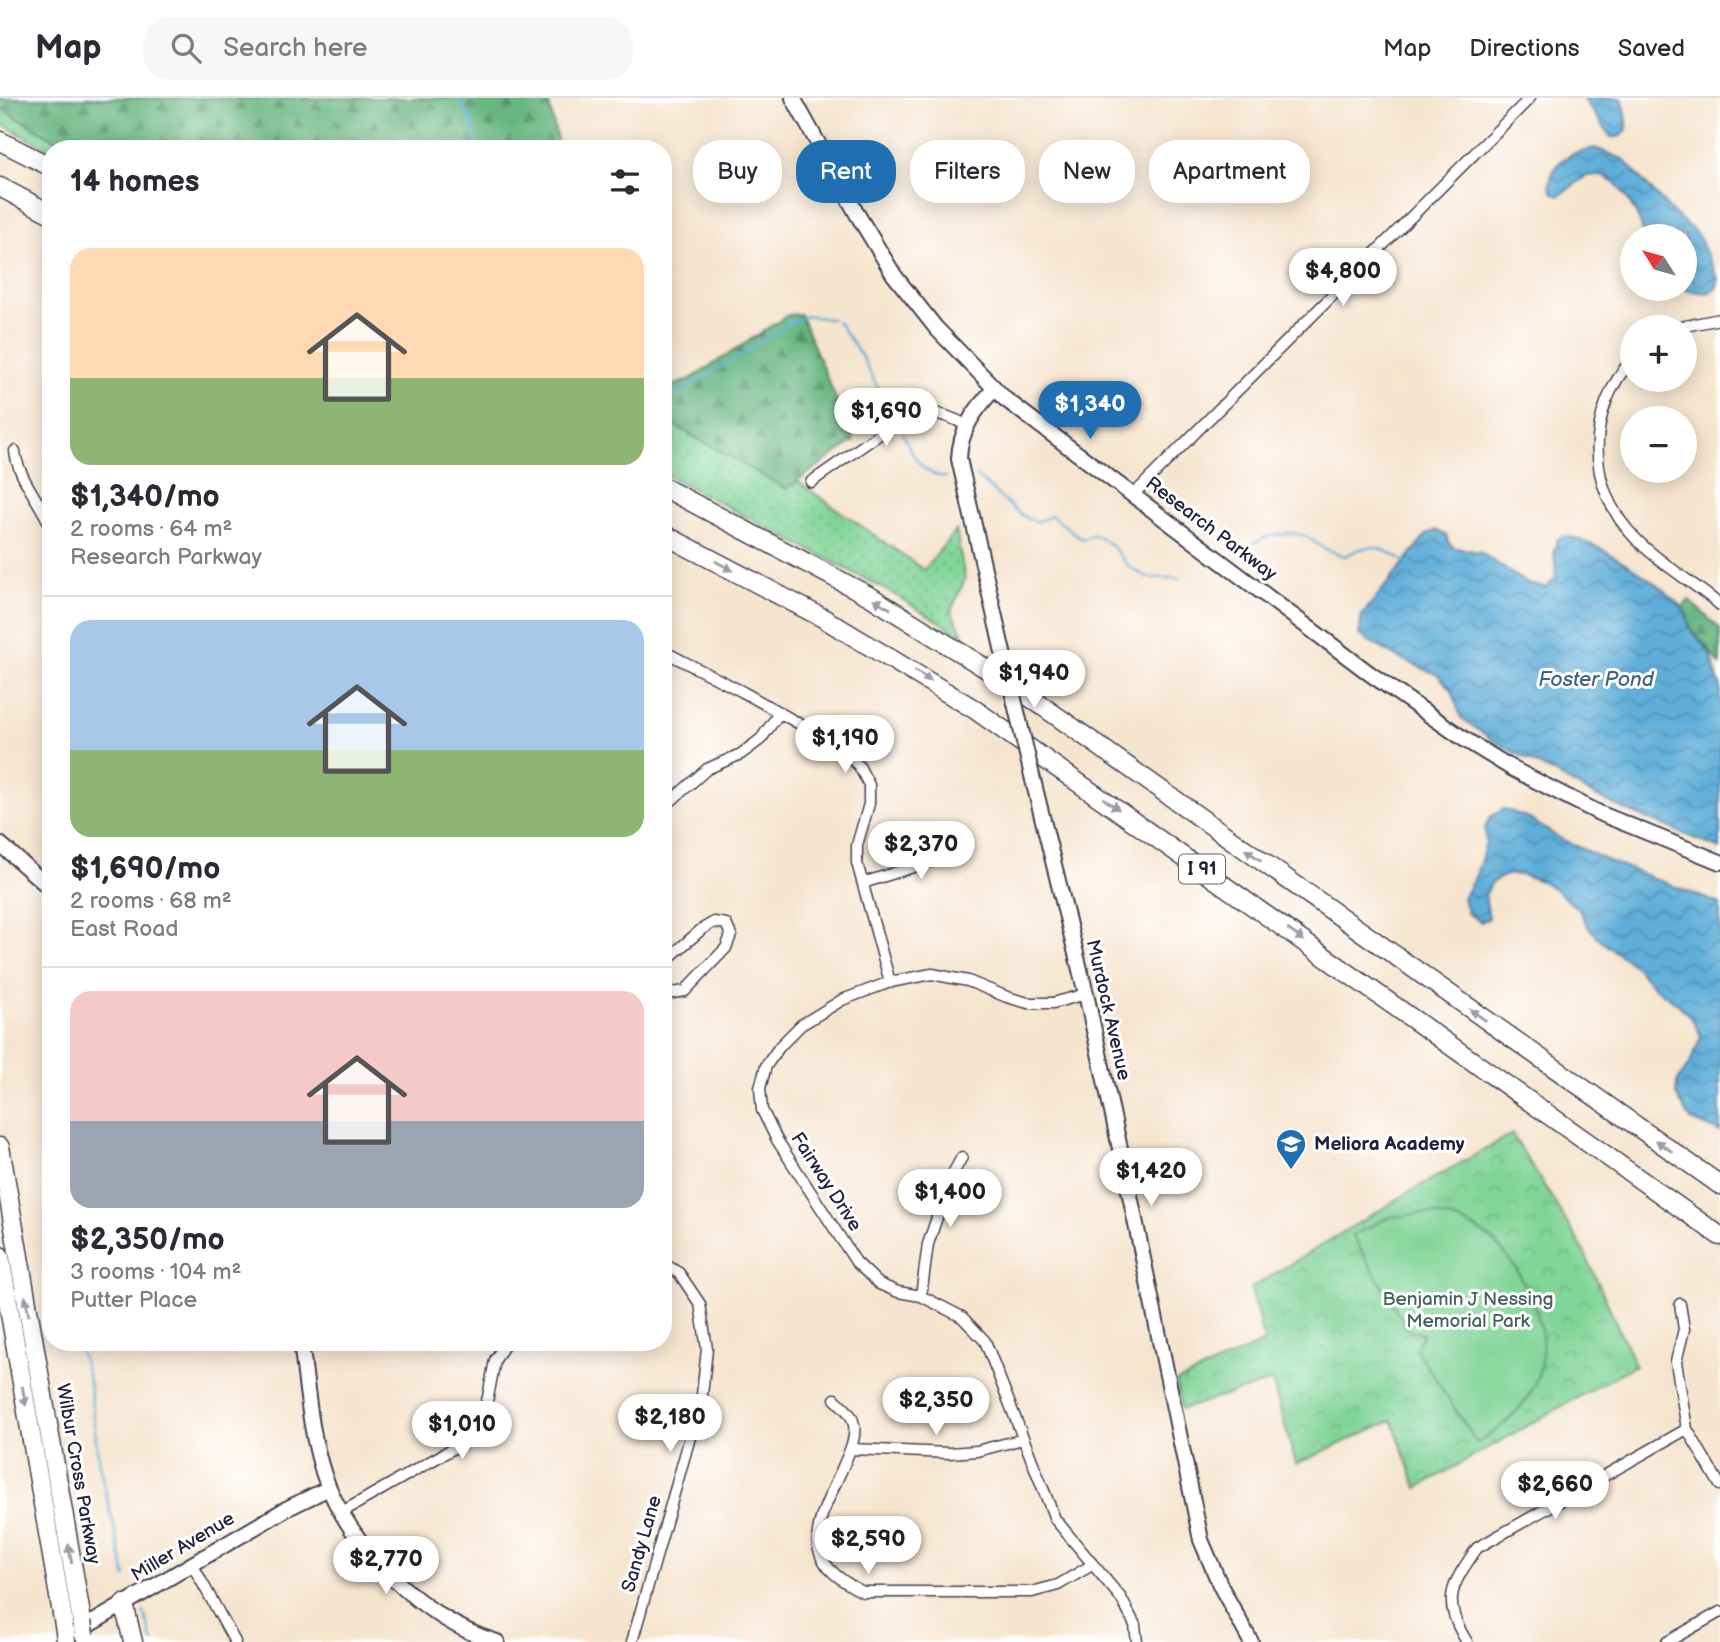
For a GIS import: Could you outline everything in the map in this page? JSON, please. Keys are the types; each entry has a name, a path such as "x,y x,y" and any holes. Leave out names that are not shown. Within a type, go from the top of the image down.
{"highway":[{"path":"2,140 42,162"},
{"path":"0,187 42,209"},
{"name":"I 91","path":"672,493 871,597 1014,686 1720,1185"},
{"name":"I 91","path":"672,539 824,618 974,709 1720,1236"},
{"name":"Wilbur Cross Parkway","path":"0,1147 84,1633"},
{"name":"Wilbur Cross Parkway","path":"0,1256 63,1638"},
{"path":"124,1604 133,1642"}],"main road":[{"name":"Research Parkway","path":"793,98 894,275 936,328 994,389 1369,673 1464,739 1513,769 1598,813 1720,862"},
{"name":"Murdock Avenue","path":"994,389 966,425 960,449 961,472 1086,994 1200,1540 1221,1587 1251,1642"},
{"path":"0,844 42,881"},
{"path":"302,1351 315,1437 329,1488 342,1512 364,1544 403,1587 435,1612 480,1639 497,1642"},
{"name":"Miller Avenue","path":"63,1638 286,1509 329,1488"}],"street":[{"path":"1133,495 1530,98"},
{"path":"1697,324 1720,320"},
{"path":"1620,375 1605,402 1599,427 1597,452 1601,484 1613,510 1636,540 1720,605"},
{"path":"811,482 897,422 912,415 937,412 966,425"},
{"path":"15,451 18,467 42,506"},
{"path":"672,656 780,712 836,745 859,766 869,785 869,804 857,845 857,863 890,982"},
{"path":"672,800 707,769 741,754 761,739 780,712"},
{"path":"863,883 938,859 958,844"},
{"path":"672,955 714,922 726,924 731,935 726,948 685,991 672,991"},
{"name":"Fairway Drive","path":"1086,994 1053,1003 1028,1003 968,981 932,974 890,982 842,1000 801,1025 780,1046 766,1066 761,1088 762,1110 777,1140 856,1262 879,1284 898,1292 921,1296 962,1317 985,1341 1055,1519 1091,1566 1121,1598 1135,1625 1137,1642"},
{"path":"921,1296 928,1244 950,1179 962,1157"},
{"name":"Sandy Lane","path":"632,1642 702,1395 707,1349 700,1304 679,1273 672,1269"},
{"path":"1680,1304 1684,1329 1676,1362 1687,1429 1720,1485"},
{"path":"342,1512 461,1444 480,1422 495,1360 500,1351"},
{"path":"835,1399 849,1412 854,1423 851,1449 817,1524 817,1545 825,1564 841,1581 863,1592 1032,1592 1058,1584 1091,1566"},
{"path":"1467,1642 1457,1625 1450,1599 1459,1574 1477,1548 1687,1429"},
{"path":"851,1449 950,1453 977,1451 1023,1439"},
{"path":"192,1564 235,1642"},
{"path":"1667,1642 1720,1612"}],"green space":[{"path":"0,98 548,98 557,140 55,140 0,108"},
{"path":"0,108 55,140 42,140 42,146 0,123"},
{"path":"800,314 854,441 786,489 672,424 672,386 689,380 788,315"},
{"path":"672,424 786,489 797,481 924,570 956,530 965,579 951,611 965,637 888,591 672,478"},
{"path":"1689,600 1720,629 1720,665 1677,614"},
{"name":"Benjamin J Nessing Memorial Park","path":"1512,1134 1582,1247 1635,1365 1417,1488 1392,1420 1296,1464 1272,1381 1182,1409 1176,1382 1264,1342 1251,1288 1411,1191"},
{"path":"1426,1213 1473,1227 1497,1245 1516,1270 1536,1309 1542,1354 1538,1375 1530,1394 1499,1428 1477,1443 1416,1349 1423,1334 1408,1330 1352,1235 1390,1217"}],"water":[{"path":"1583,98 1622,98 1627,124 1624,134 1611,137"},
{"path":"1595,148 1623,159 1686,224 1640,224 1631,204 1620,189 1603,177 1586,176 1559,196 1552,192 1550,181 1554,170 1575,153"},
{"path":"1698,236 1718,279 1714,290 1706,293 1698,292"},
{"name":"Foster Pond","path":"1437,530 1447,536 1448,542 1455,548 1480,552 1526,583 1546,587 1556,578 1554,551 1558,538 1569,537 1585,542 1624,563 1677,602 1685,612 1691,630 1710,654 1720,684 1720,849 1607,802 1499,744 1461,718 1452,690 1438,675 1397,657 1359,635 1362,615 1428,533"},
{"path":"1504,809 1526,817 1563,840 1604,859 1720,904 1720,1132 1691,1120 1676,1095 1677,1082 1691,1061 1701,1036 1692,1019 1678,1004 1653,986 1634,965 1606,945 1589,928 1579,910 1556,890 1541,881 1508,874 1492,882 1485,895 1489,918 1481,922 1467,913 1463,898 1476,875 1486,843 1485,828 1490,817"}],"waterway":[{"path":"458,98 470,118 476,140"},
{"path":"672,396 791,323 806,316 832,319"},
{"path":"837,321 862,357 889,410"},
{"path":"902,433 918,462 930,472 946,477"},
{"path":"976,476 1030,520 1038,521 1052,516 1082,539 1093,535 1099,537 1112,546 1129,567 1148,578 1179,578"},
{"path":"1234,553 1268,536 1291,533 1306,536 1323,548 1344,556 1373,547 1405,562"},
{"path":"81,1351 89,1381 99,1464 126,1577"},
{"path":"144,1612 153,1642"}],"place":[{"name":"Meliora Academy","path":"1291,1171"}]}
